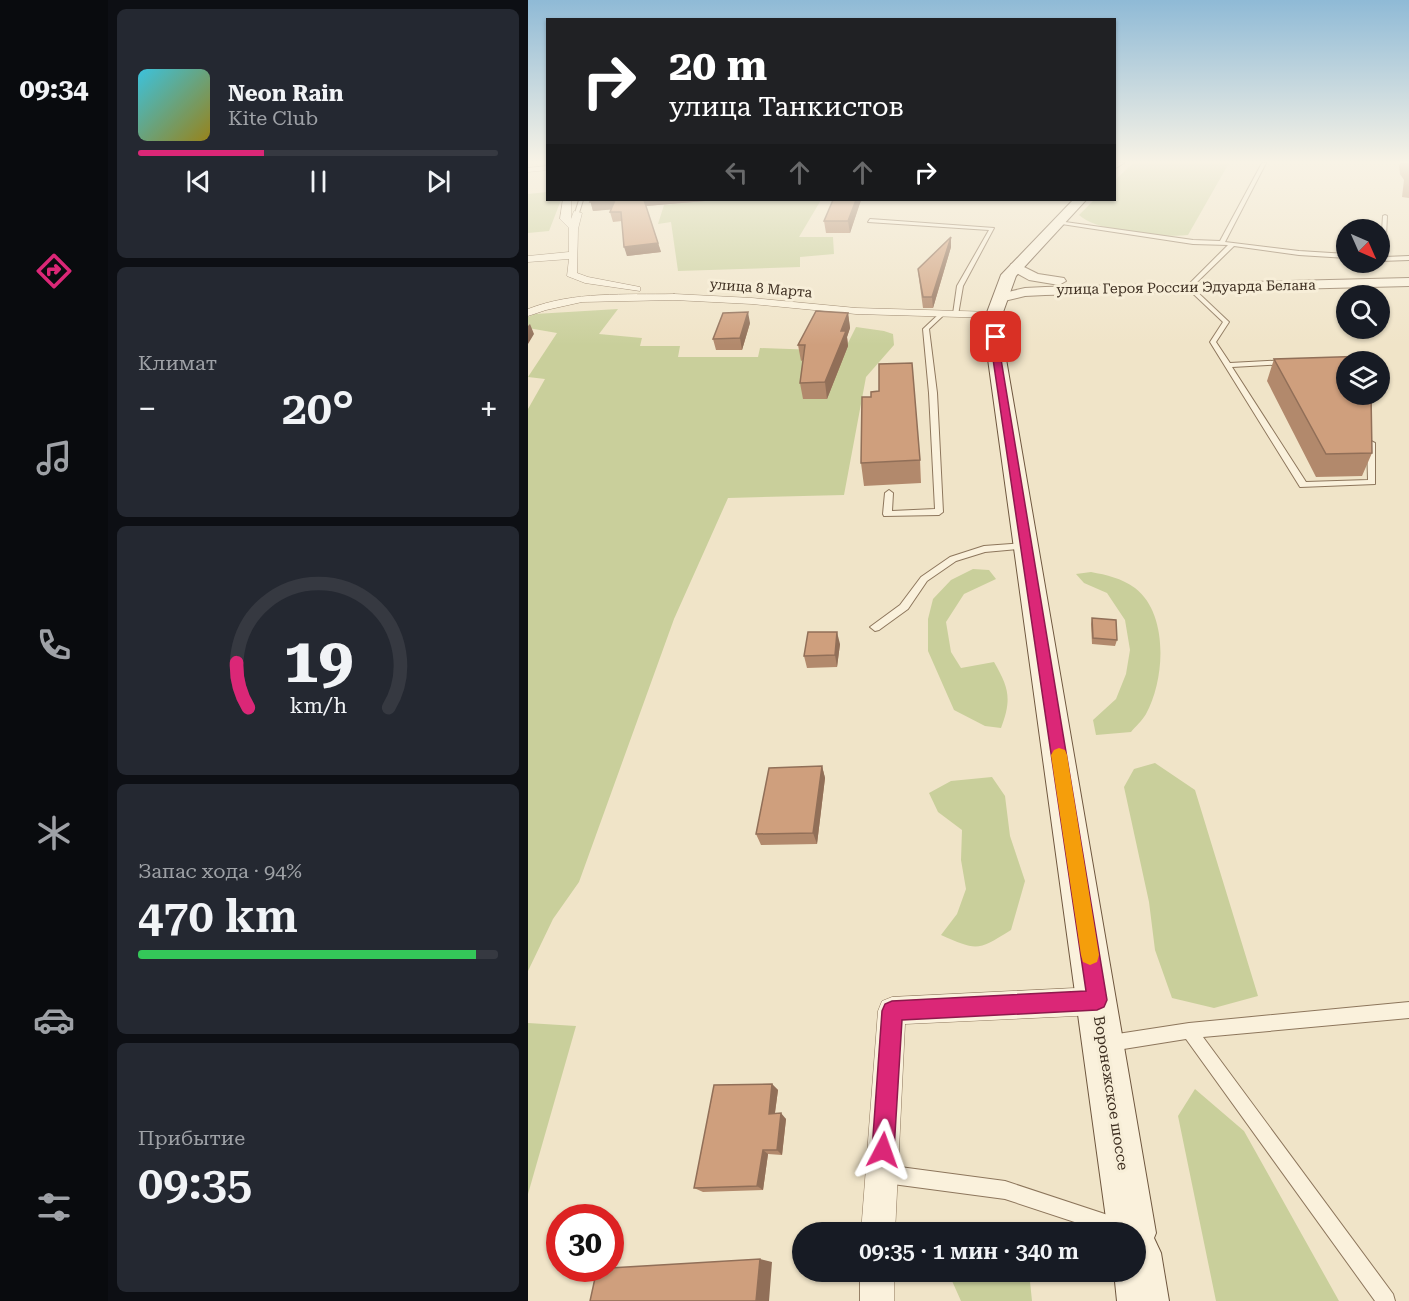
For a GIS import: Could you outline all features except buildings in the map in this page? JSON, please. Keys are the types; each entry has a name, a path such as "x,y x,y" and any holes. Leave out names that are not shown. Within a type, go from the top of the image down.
{"main road":[{"name":"Воронежское шоссе","path":"1057,224 1009,275 997,306 997,359 1130,1222"},
{"name":"Воронежское шоссе","path":"1140,1282 1143,1301"}],"street":[{"path":"570,224 572,226 574,255 571,274 585,280 674,297"},
{"path":"528,259 574,255"},
{"name":"улица Героя России Эдуарда Белана","path":"1016,267 1034,277 1055,281 1409,273"},
{"path":"564,301 579,294 585,280"},
{"name":"улица Героя России Эдуарда Белана","path":"997,306 1025,292 1409,282"},
{"name":"улица 8 Марта","path":"528,313 564,301 674,297 856,311 950,314 997,306"},
{"path":"879,1222 892,1011 1097,1000"},
{"path":"876,1301 877,1282"}],"lane":[{"path":"889,493 887,514 939,512 933,393 926,329 950,314 960,286 992,229 911,224"},
{"path":"1063,224 1193,242 1336,255"},
{"path":"1222,243 1232,224"},
{"path":"1233,244 1189,287 1226,322 1214,342 1303,485 1372,482 1371,438"},
{"path":"1390,259 1409,258"},
{"path":"1228,365 1299,362"},
{"path":"875,627 904,607 924,579 953,559 984,549 1027,546"},
{"path":"1104,1044 1190,1030 1409,1010"},
{"path":"1190,1030 1386,1301"},
{"path":"882,1174 1005,1190 1087,1222"}],"green space":[{"path":"528,224 552,224 549,231 528,233"},
{"path":"671,224 807,224 799,237 833,237 834,254 800,257 800,267 678,271"},
{"path":"1095,224 1194,224 1188,235 1177,236 1115,230"},
{"path":"618,309 599,334 642,338 640,346 680,346 678,357 758,357 760,348 844,351 856,327 893,334 894,345 866,377 844,495 728,498 674,619 579,882 553,919 528,971 528,409 545,379 528,377 557,333 528,328 528,317 535,314"},
{"path":"973,569 989,570 996,579 964,594 946,622 951,652 961,668 994,662 1006,687 1008,701 1001,728 985,726 954,710 928,651 928,619 933,599 951,580"},
{"path":"1091,572 1119,579 1135,588 1146,599 1154,614 1158,630 1160,666 1157,684 1146,714 1131,732 1096,735 1093,720 1116,699 1126,674 1130,650 1125,620 1107,593 1084,583 1076,574"},
{"path":"1155,763 1195,790 1258,996 1214,1008 1172,998 1155,950 1149,902 1124,787 1134,769"},
{"path":"992,777 1005,796 1010,836 1025,881 1011,930 984,945 970,946 941,935 957,914 966,889 961,860 962,830 938,812 929,793 951,781"},
{"path":"528,1023 576,1026 528,1194"},
{"path":"1195,1089 1244,1131 1339,1301 1216,1301 1178,1116"},
{"path":"952,1282 1030,1282 1032,1301 961,1301"}],"slow traffic":[{"path":"1059,755 1090,955"}],"route":[{"path":"883,1150 892,1011 1097,1000 997,359 996,337"}]}
